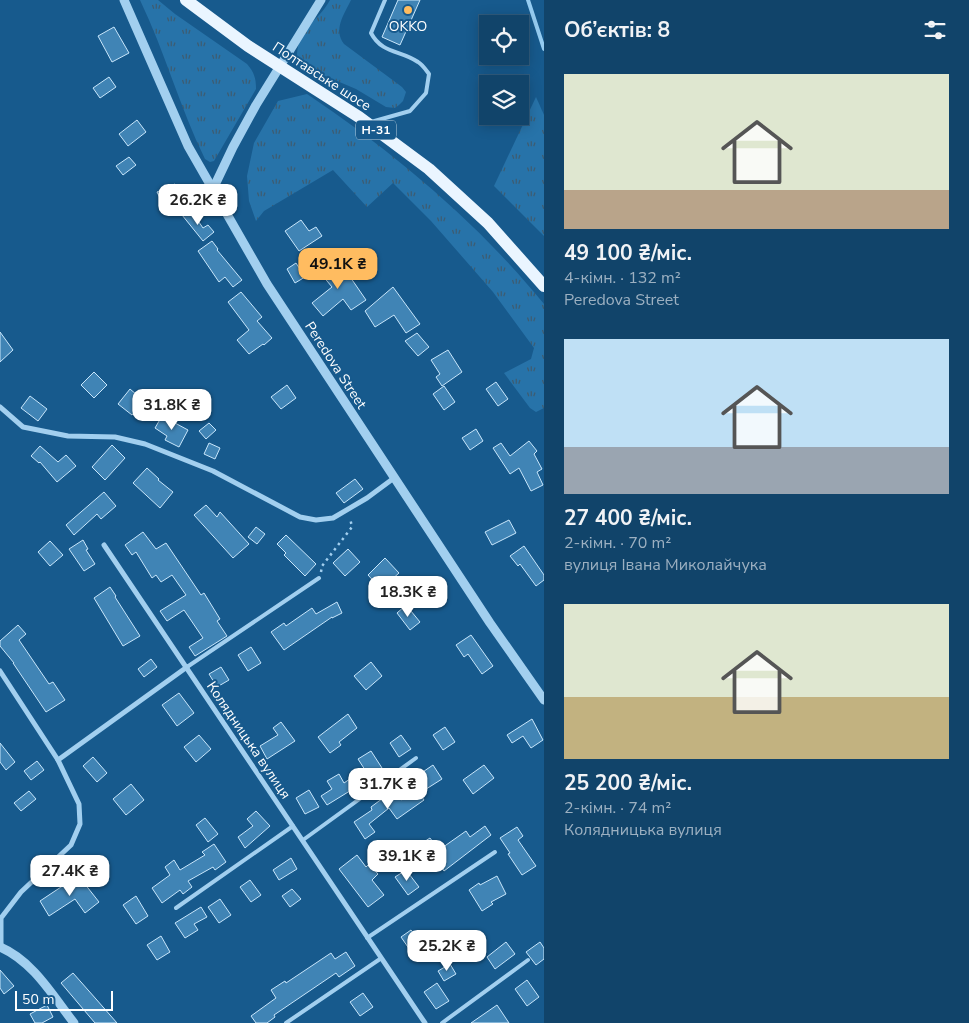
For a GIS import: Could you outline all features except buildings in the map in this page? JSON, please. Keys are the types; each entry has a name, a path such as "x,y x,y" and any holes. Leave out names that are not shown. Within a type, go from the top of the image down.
{"main road":[{"name":"Полтавське шосе","path":"186,0 248,46 367,123 429,169 488,223 544,286"}],"street":[{"name":"Peredova Street","path":"124,0 177,122 212,189 266,284 544,700"},
{"path":"212,189 256,105 321,0"},
{"path":"0,408 24,427 68,436 115,437 146,444 213,471 300,517 316,520 333,518 367,498 394,478"},
{"name":"Колядницька вулиця","path":"104,544 424,1023"},
{"path":"58,760 187,666"},
{"path":"0,671 58,760 79,804 80,824 70,845 21,892 0,918 1,948 16,955 31,968 74,1023"}],"lane":[{"path":"367,123 410,111 426,93 429,74 418,62 386,49 376,42 371,33 384,0"},
{"path":"187,666 319,578"},
{"path":"303,840 416,758"},
{"path":"176,908 293,826"},
{"path":"367,938 495,852"},
{"path":"286,1023 380,959"},
{"path":"442,1023 528,960"}],"path":[{"path":"319,578 322,566 352,527 347,510"}],"green space":[{"path":"140,0 158,0 247,64 253,73 256,89 214,161 210,162 205,159 196,140"},
{"path":"330,0 351,0 341,22 339,33 341,38 344,44 402,87 406,92 403,101 395,108 386,107 356,89 323,75 297,56 298,46 304,31"},
{"path":"307,94 372,140 433,190 491,245 544,304 544,408 536,412 530,408 504,373 531,359 534,348 493,292 431,221 393,183 367,207 333,170 264,211 256,221 249,201 247,176 254,143 278,101"},
{"path":"536,97 544,115 544,236 494,186 523,125 529,125 529,112"}],"waterway":[{"path":"528,0 544,49"}],"place":[{"name":"OKKO","path":"408,10"}]}
